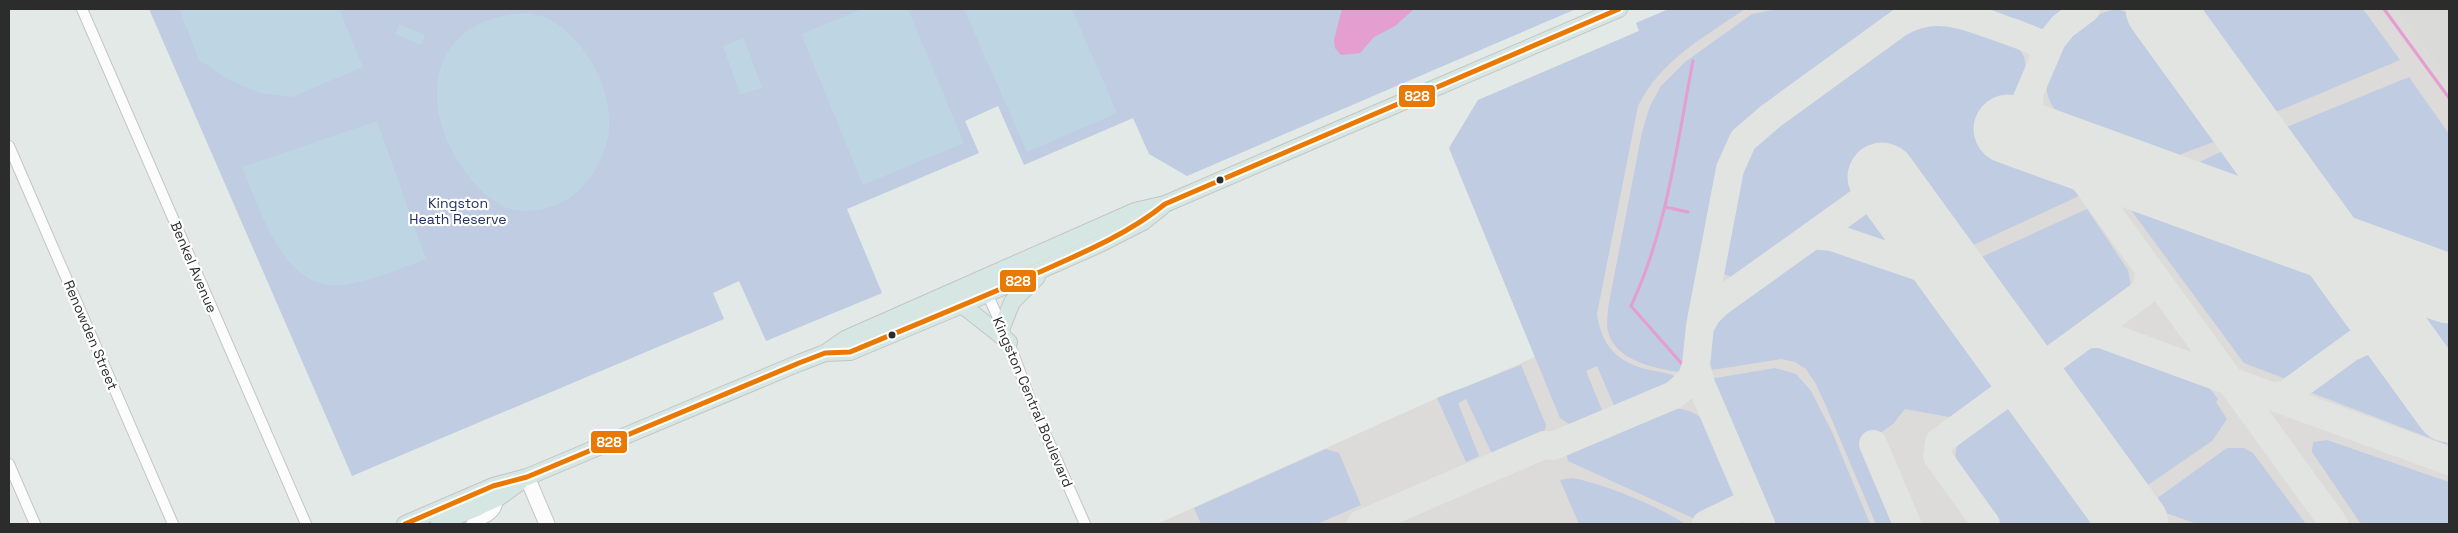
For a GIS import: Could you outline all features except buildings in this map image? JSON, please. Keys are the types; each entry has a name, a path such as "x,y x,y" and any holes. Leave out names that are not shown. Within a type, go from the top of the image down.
{"main road":[{"path":"404,524 493,486 527,477 825,353 845,339 1135,211 1165,204 1619,9"},
{"path":"825,353 850,352 962,306 1046,269 1143,222 1165,204"},
{"path":"1002,327 1012,302 1046,269"},
{"path":"962,306 1009,342"},
{"path":"439,524 498,498 527,477"},
{"path":"527,477 547,524"}],"street":[{"name":"Benkel Avenue","path":"82,9 306,524"},
{"name":"Renowden Street","path":"9,146 173,524"},
{"name":"Kingston Central Boulevard","path":"981,279 1009,342 1026,390 1085,524"},
{"path":"9,464 35,524"},
{"path":"471,524 492,514 498,505 498,498"}],"shaded area":[{"path":"179,9 339,9 363,67 292,97 260,93 231,81 199,60"},
{"path":"862,9 908,9 964,143 863,185 801,34"},
{"path":"964,9 1072,9 1117,113 1027,152"},
{"path":"1342,9 1414,9 1395,26 1374,37 1360,53 1341,55 1335,48 1334,40"},
{"path":"1668,9 2396,9 2449,82 2449,524 1157,524 1455,390 1457,391 1535,357 1449,148 1478,100 1639,31 1636,23"},
{"path":"2396,9 2449,9 2449,82"},
{"path":"526,13 545,17 559,25 582,48 600,78 608,110 609,134 602,157 590,178 577,192 563,202 553,206 522,211 512,210 492,200 473,182 458,161 445,135 438,109 437,85 443,63 454,43 472,28 496,18"},
{"path":"399,24 425,35 421,45 395,34"},
{"path":"744,38 762,88 740,95 723,46"},
{"path":"377,121 426,259 350,284 327,285 308,278 292,265 279,248 267,227 242,167"}],"green space":[{"name":"Kingston Heath Reserve","path":"149,9 1576,9 1187,176 1149,154 1133,118 1024,165 998,106 965,121 979,153 847,209 882,293 766,341 739,281 713,293 724,319 352,476"},
{"path":"1669,9 1745,9 1699,40 1671,62 1659,75 1638,106 1597,314 1603,336 1613,351 1625,361 1639,367 1674,376 1679,380 1660,392 1616,410 1597,366 1586,371 1604,415 1572,426 1560,418 1449,148 1478,100 1639,31 1636,23"},
{"path":"1777,9 1910,9 1890,20 1747,124 1732,143 1723,170 1685,369 1674,371 1638,362 1622,353 1616,347 1608,331 1607,320 1642,132 1650,106 1661,86 1685,62 1752,14"},
{"path":"1969,9 2073,9 2044,28 2027,29 1996,20"},
{"path":"2117,9 2134,15 2141,22 2223,134 2221,139 2163,161 2095,137 2073,126 2057,112 2048,94 2048,73 2062,47 2086,23 2101,14"},
{"path":"2188,9 2363,9 2400,60 2266,116"},
{"path":"1939,18 1985,30 2004,38 2020,50 2024,57 2025,75 2000,149 2057,170 2076,184 2083,194 1956,253 1893,167 1750,271 1734,278 1724,274 1720,262 1730,198 1739,166 1753,140 1894,35 1916,23"},
{"path":"2409,77 2449,134 2449,264 2346,226 2277,131"},
{"path":"2229,148 2235,150 2265,192 2265,197 2185,169"},
{"path":"2127,195 2317,264 2363,330 2291,381 2244,363 2128,206"},
{"path":"2087,209 2128,270 2131,286 2124,297 2034,362 1964,265"},
{"path":"1867,212 1885,216 1892,221 1905,234 1922,257 1920,259 1845,232 1843,226 1846,221 1855,215"},
{"path":"1822,245 1838,246 1940,284 2011,379 1958,415 1949,417 1905,409 1893,424 1863,445 1897,524 1876,524 1826,406 1816,384 1806,369 1795,362 1781,359 1705,371 1708,334 1718,317 1732,303 1808,248"},
{"path":"2424,304 2449,313 2449,368 2411,315 2411,312"},
{"path":"2094,342 2203,380 2218,399 2216,402 2227,419 2212,441 2139,491 2060,386 2063,364 2072,355"},
{"path":"2362,354 2379,357 2388,363 2448,445 2307,391 2342,364"},
{"path":"1521,365 1546,425 1544,432 1493,456 1466,399 1458,403 1479,456 1466,462 1437,398"},
{"path":"1775,368 1796,374 1811,391 1832,432 1870,524 1769,524 1708,382 1710,379"},
{"path":"2010,405 2020,406 2023,409 2091,503 2093,514 2089,524 1998,524 1962,475 1956,461 1956,450 1963,435 1999,409"},
{"path":"1670,408 1694,413 1703,420 1717,441 1729,467 1736,491 1736,499 1695,519 1568,461 1566,452 1659,410"},
{"path":"2327,440 2449,482 2449,524 2361,524 2312,452 2313,442"},
{"path":"2227,448 2244,448 2253,453 2306,524 2197,524 2149,507 2149,504"},
{"path":"1326,449 1339,453 1361,505 1317,524 1201,524 1194,508"},
{"path":"1572,478 1631,496 1685,524 1579,524 1560,480"}],"waterway":[{"path":"2384,9 2449,98"},
{"path":"1682,364 1631,306 1654,247 1670,186 1693,61"},
{"path":"1665,207 1688,212"}],"taxiway":[{"path":"2013,131 2052,40 2063,26 2086,9"},
{"path":"2157,9 2221,93"},
{"path":"1761,524 1701,384 1696,365 1700,326 1730,169 1743,140 1771,116 1899,23 1925,13 1937,12 1962,15 2025,37 2040,44 2043,51 2043,60"},
{"path":"2030,93 2030,114 2036,126 2054,142 2081,155 2133,174"},
{"path":"2061,148 2334,524"},
{"path":"1701,325 1707,314 1718,303 1886,183"},
{"path":"1864,198 1875,194 1885,195 1894,199 1909,214 1928,241"},
{"path":"1813,235 1832,237 1943,275 1961,287"},
{"path":"1986,524 1937,456 1939,442 2143,293 2149,281 2148,268"},
{"path":"2273,396 2285,395 2387,321"},
{"path":"2087,334 2101,334 2449,461"},
{"path":"2354,346 2370,340 2384,341 2398,347 2421,370 2449,409"},
{"path":"1361,524 1544,445 1553,446 1674,395 1691,380 1696,365"},
{"path":"1873,444 1907,524"},
{"path":"1706,524 1741,507 1749,507 1757,515"},
{"path":"2107,524 2122,518 2148,524"}],"runway":[{"path":"2160,9 2449,408"},
{"path":"2008,129 2449,289"},
{"path":"1882,177 2134,524"}],"transit line":[{"name":"828","path":"405,524 493,486 527,477 799,363 825,353 850,352 989,294 1103,243 1135,225 1165,204 1619,9"}]}
